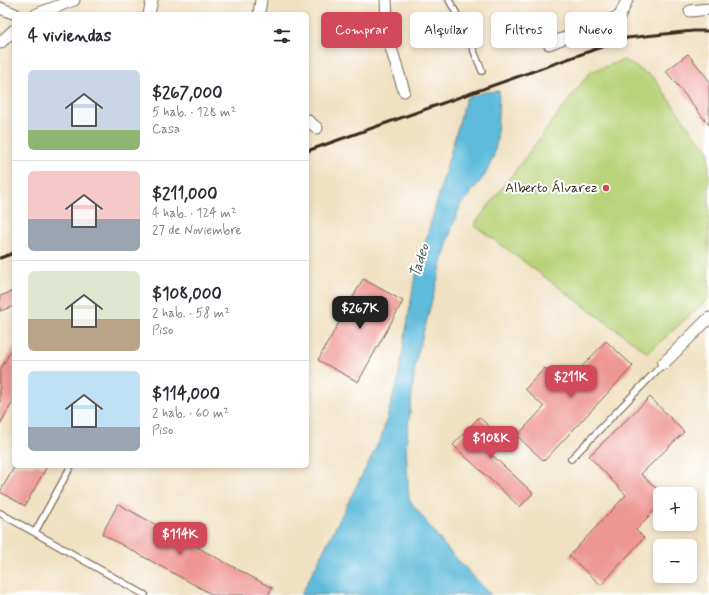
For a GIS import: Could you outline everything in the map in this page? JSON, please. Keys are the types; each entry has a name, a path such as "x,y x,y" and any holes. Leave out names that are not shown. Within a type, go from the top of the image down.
{"street":[{"path":"41,12 74,0"},
{"path":"149,12 152,0"},
{"path":"259,12 261,0"},
{"path":"386,0 388,38 404,91"},
{"path":"557,40 620,16 627,0"},
{"path":"0,8 12,13"},
{"path":"690,11 709,9"},
{"path":"0,43 12,32"},
{"path":"309,122 317,128"},
{"path":"662,364 709,318"}],"lane":[{"path":"449,0 465,29 482,71"},
{"path":"571,459 662,364"},
{"path":"35,532 71,468"},
{"path":"0,513 145,595"}],"green space":[{"name":"Alberto Álvarez","path":"624,60 654,78 692,132 709,150 709,298 648,353 474,225 590,72"}],"water":[{"name":"Tadeo","path":"499,91 497,141 493,158 485,175 460,206 449,237 416,360 406,446 409,499 444,545 491,595 301,595 381,438 398,379 414,282 466,98 485,92"}],"building":[{"path":"688,54 709,80 709,125 666,71"},
{"path":"363,279 403,301 358,382 318,360"},
{"path":"12,292 12,307 0,311 0,296"},
{"path":"606,341 633,366 544,461 517,436 544,407 525,389 545,368 564,386"},
{"path":"12,349 12,403 0,424 0,370"},
{"path":"650,397 684,432 641,474 655,487 653,487 653,512 636,530 644,538 601,585 569,556 626,495 589,456"},
{"path":"479,417 505,441 492,455 533,493 520,507 453,445"},
{"path":"14,468 46,468 25,506 0,492"},
{"path":"118,504 272,588 268,595 213,595 102,534"}],"railway":[{"path":"309,150 627,38 693,31 709,31"},
{"path":"0,258 12,254"}],"place":[{"name":"Alberto Álvarez","path":"606,188"}]}
